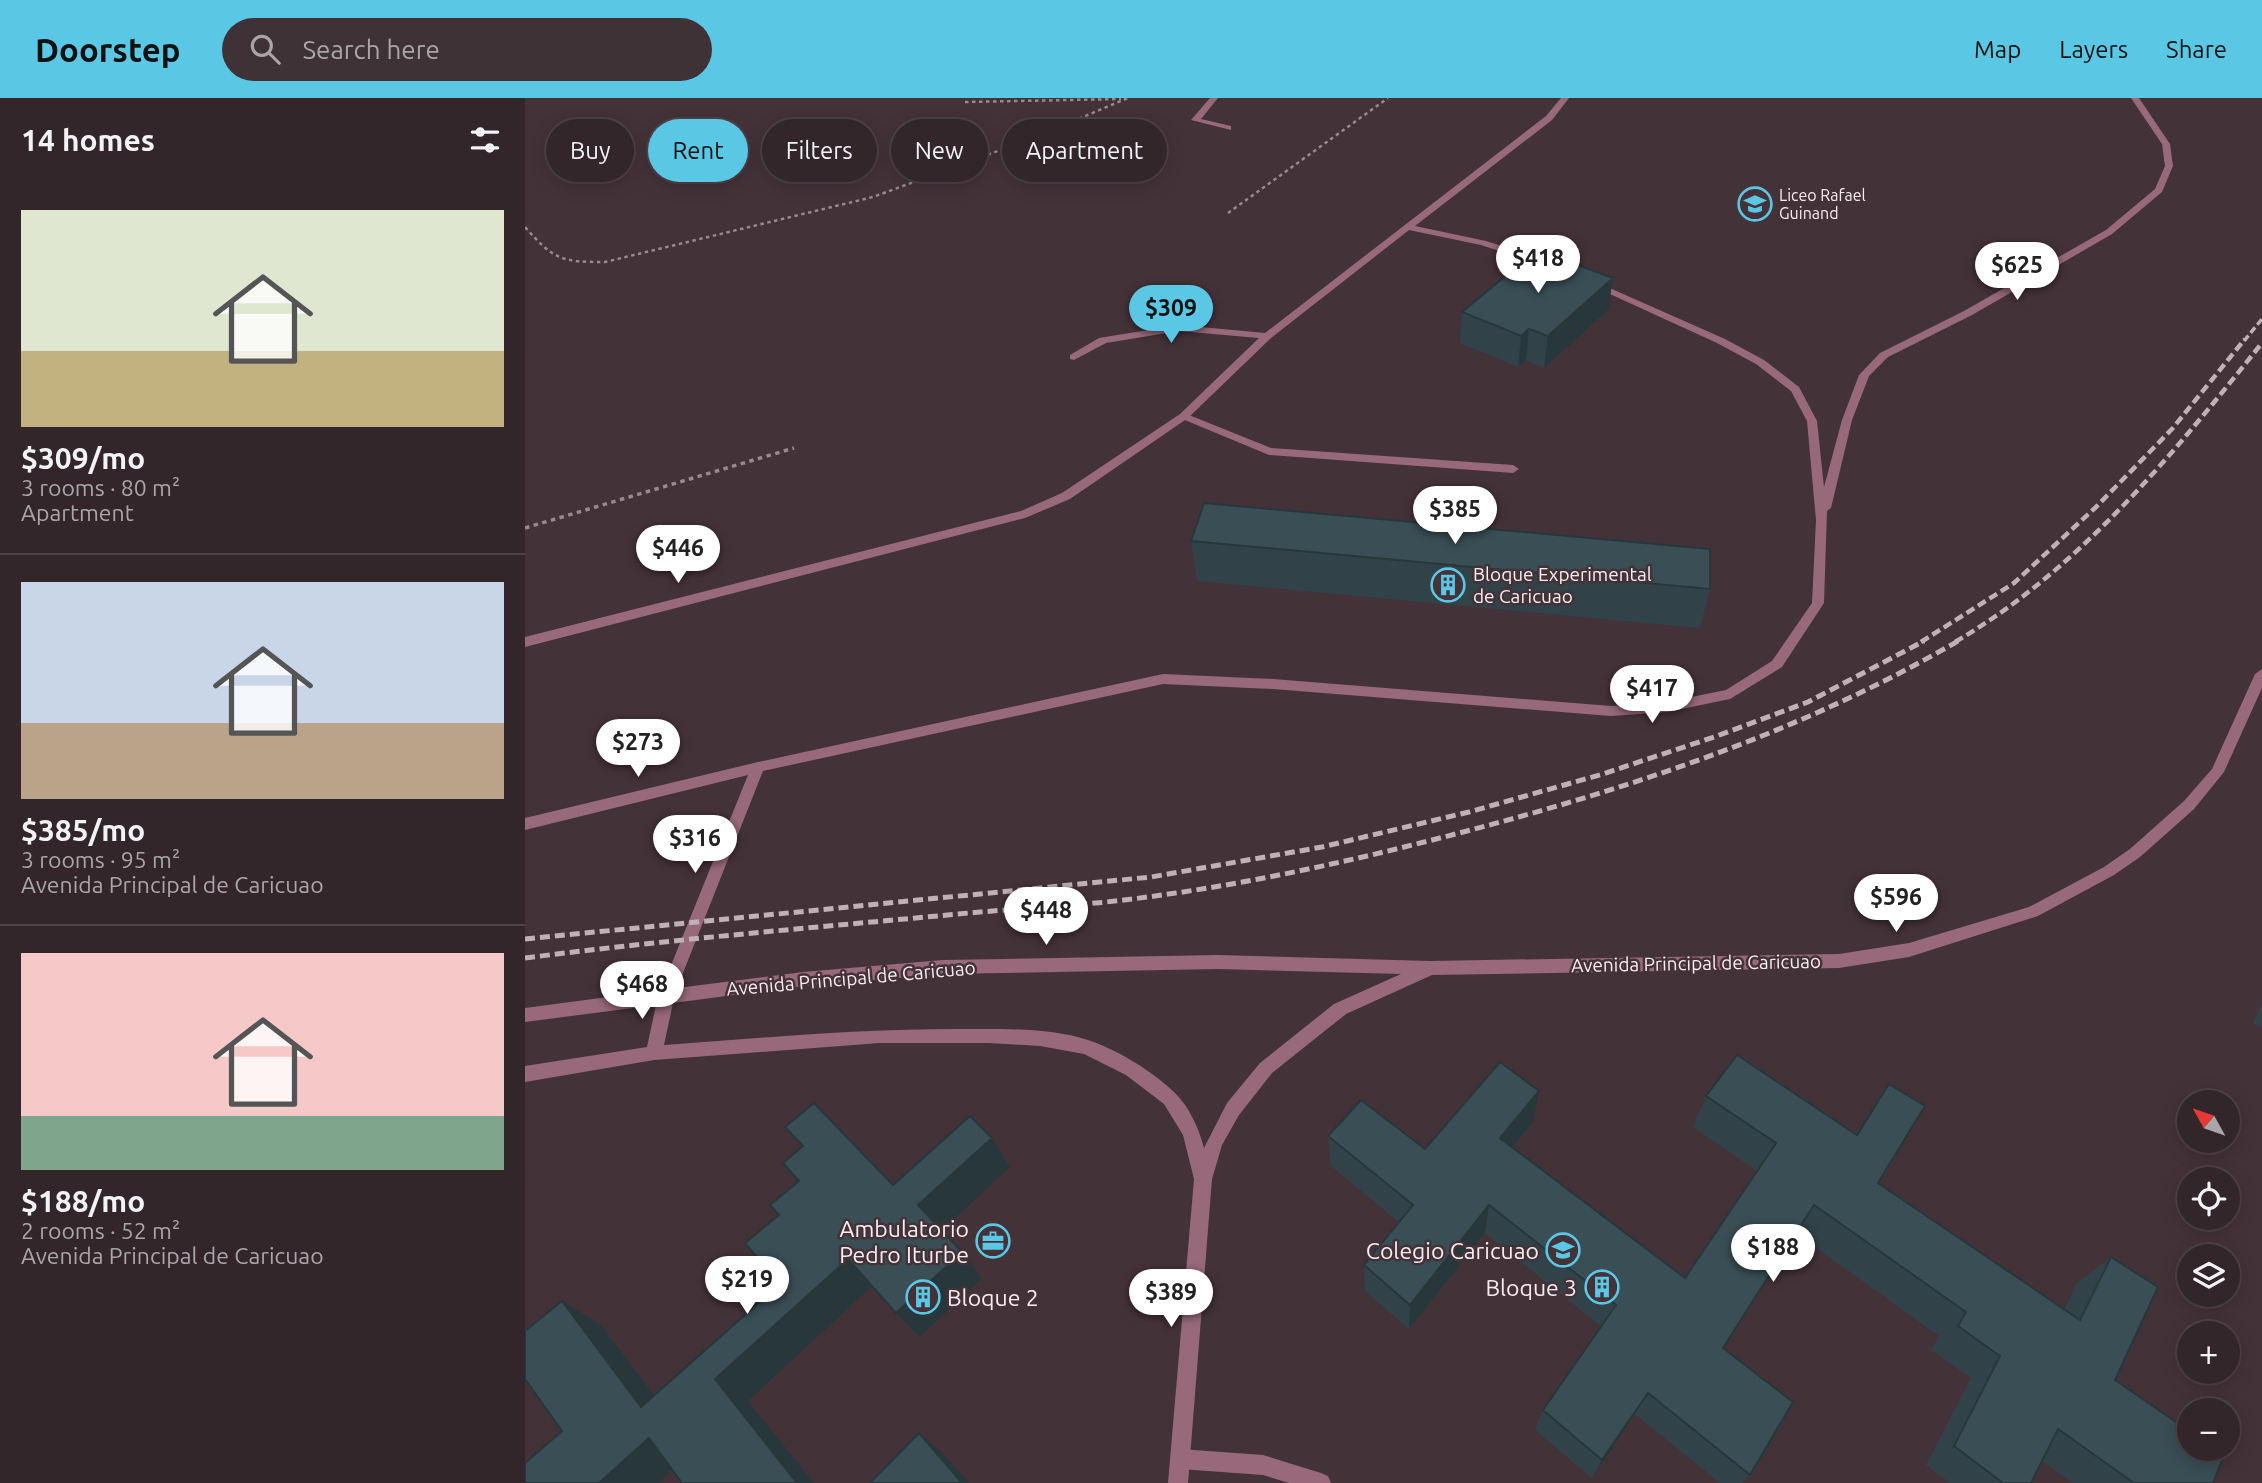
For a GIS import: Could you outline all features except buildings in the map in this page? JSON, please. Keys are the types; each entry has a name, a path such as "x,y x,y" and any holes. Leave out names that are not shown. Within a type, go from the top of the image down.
{"street":[{"path":"1214,98 1195,120 1228,128"},
{"path":"525,642 1025,514 1066,496 1184,416 1267,336 1549,118 1565,98"},
{"path":"1822,520 1847,420 1864,375 1884,355 1968,313 2109,232 2159,190 2169,166 2166,144 2135,98"},
{"path":"1406,227 1483,243 1560,270"},
{"path":"525,824 758,767 1163,679 1273,684 1611,711 1667,707 1730,694 1777,664 1818,603 1822,520 1812,421 1795,389 1761,362 1721,341 1585,281"},
{"path":"1074,357 1103,340 1179,328 1267,336"},
{"path":"1184,416 1269,451 1513,469"},
{"name":"Avenida Principal de Caricuao","path":"525,1015 803,979 943,968 1219,962 1430,968 1839,961 1909,950 2033,912 2117,865 2164,829 2217,772 2262,674"},
{"path":"654,1053 666,997 758,767"},
{"name":"Avenida Principal de Caricuao","path":"1178,1483 1203,1179 1214,1142 1233,1109 1266,1068 1340,1009 1430,968"},
{"name":"Avenida Principal de Caricuao","path":"525,1074 654,1053 880,1036 989,1035 1040,1039 1086,1047 1132,1070 1170,1099 1191,1132 1203,1179"},
{"path":"1180,1459 1263,1465 1319,1482"}],"path":[{"path":"1228,213 1388,98"},
{"path":"965,103 1126,99"},
{"path":"525,228 545,250 569,262 605,262 873,197 1033,138 1126,99"},
{"path":"525,528 794,448"}],"railway":[{"path":"2244,341 2262,319"},
{"path":"1921,642 2014,583 2096,507 2172,429 2245,339"},
{"path":"1955,642 2043,581 2083,545 2158,467 2262,343"},
{"path":"525,939 1151,877 1322,847 1469,812 1603,774 1714,737 1808,702 1924,641"},
{"path":"525,958 747,934 1112,901 1217,887 1342,862 1531,814 1719,753 1841,702 1958,641"}],"place":[{"name":"Liceo Rafael Guinand","path":"1755,204"},
{"name":"Bloque Experimental de Caricuao","path":"1448,585"},
{"name":"Ambulatorio Pedro Iturbe","path":"993,1241"},
{"name":"Colegio Caricuao","path":"1563,1250"},
{"name":"Bloque 3","path":"1602,1287"},
{"name":"Bloque 2","path":"923,1297"}]}
